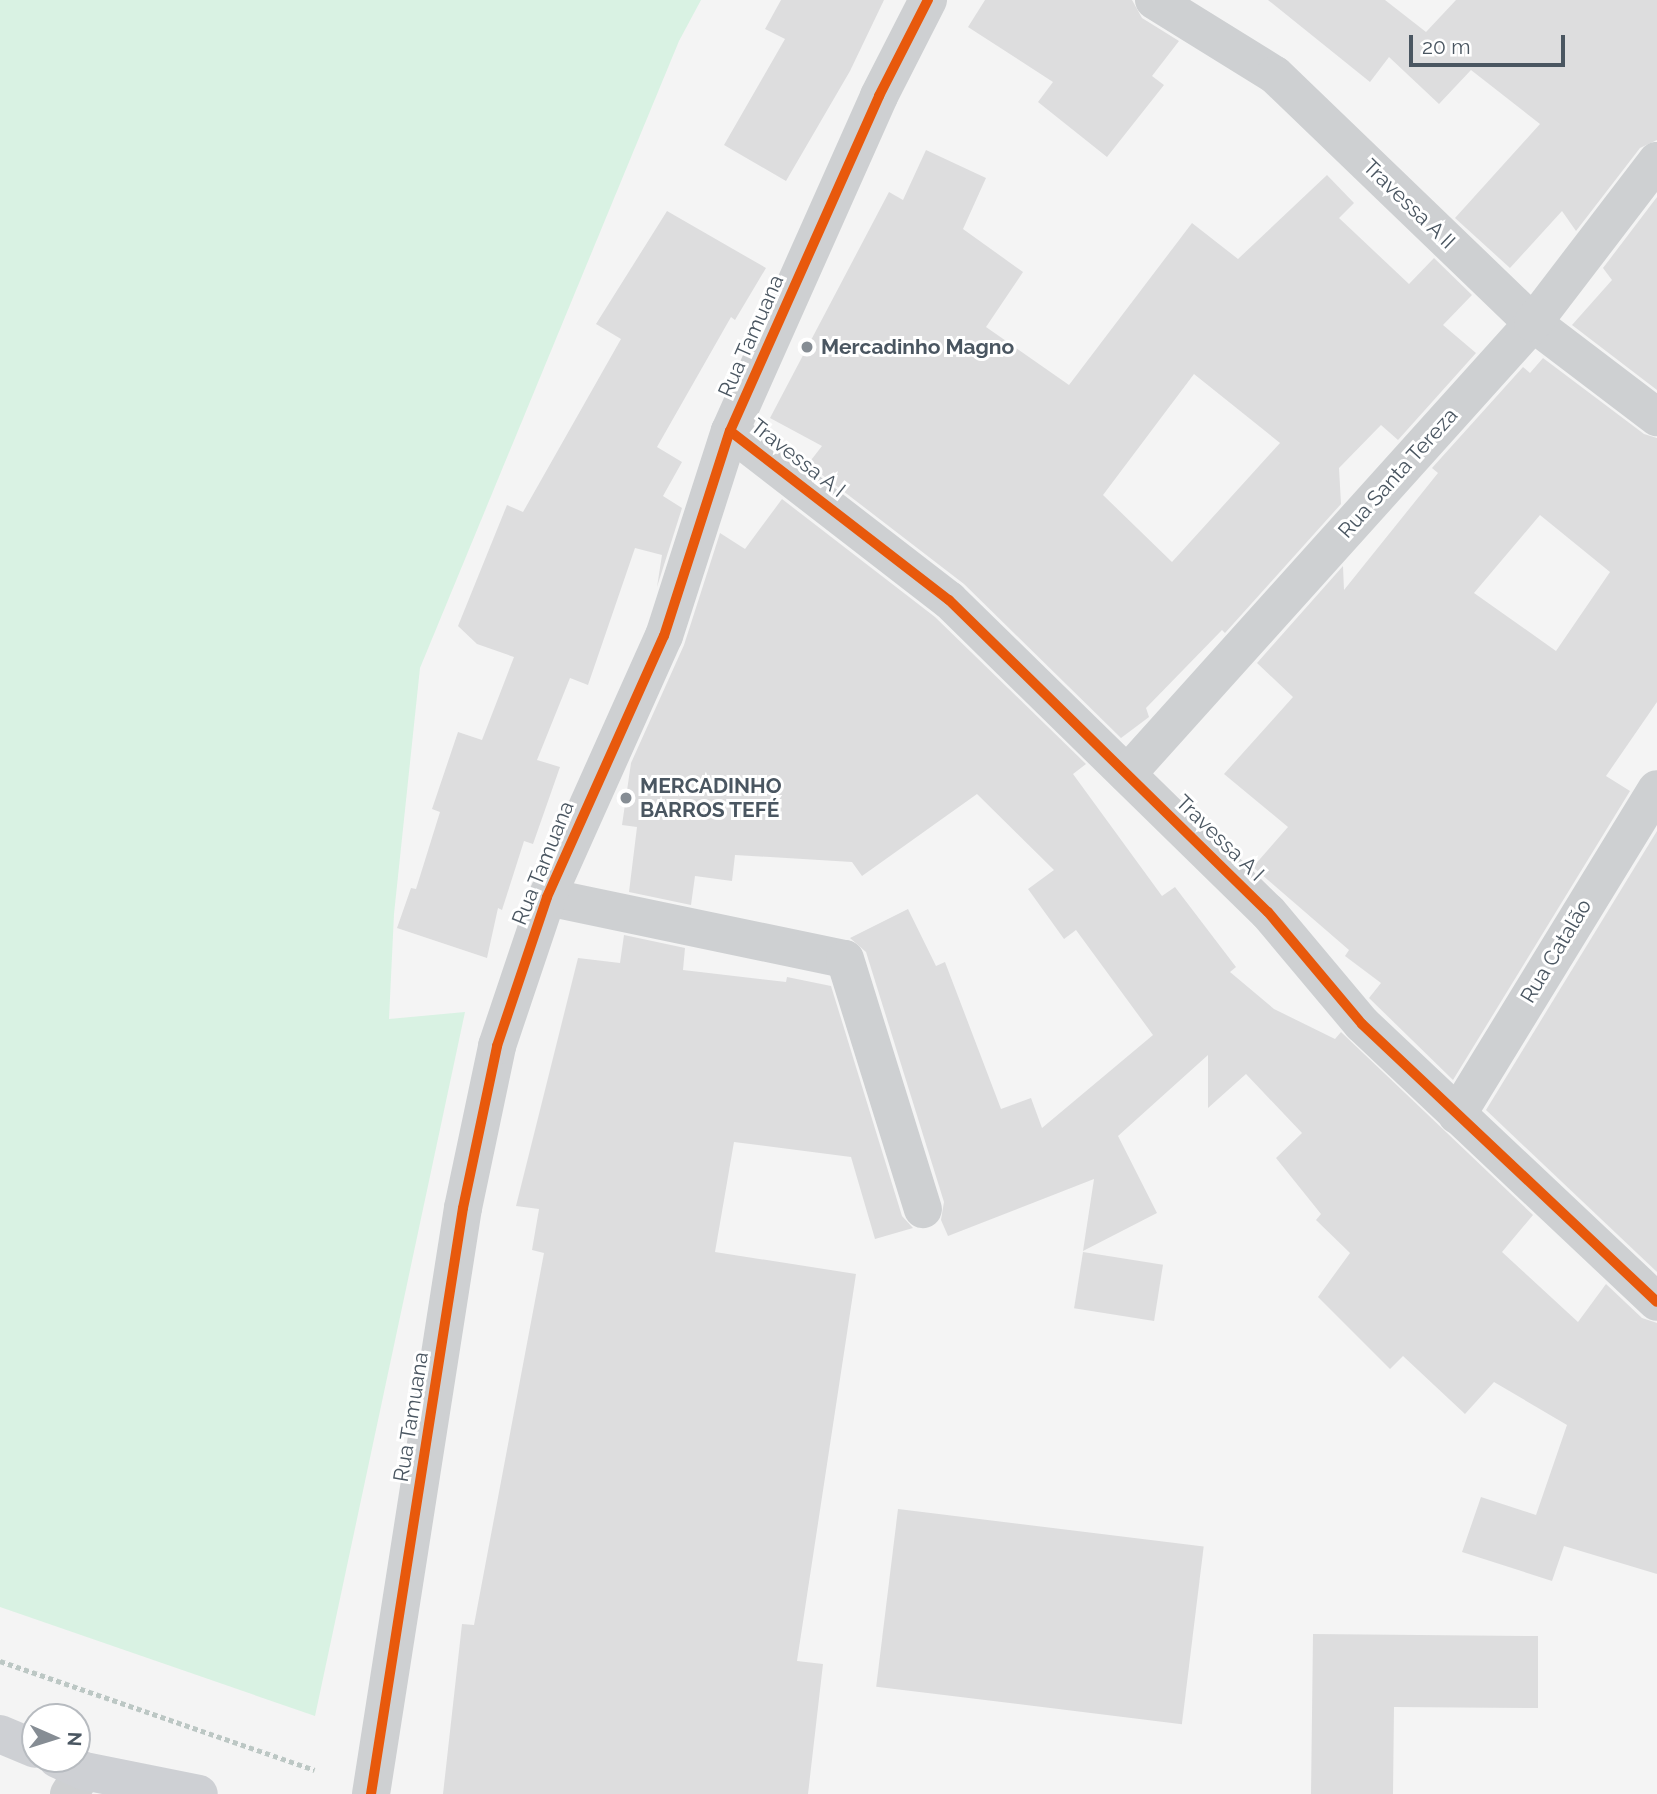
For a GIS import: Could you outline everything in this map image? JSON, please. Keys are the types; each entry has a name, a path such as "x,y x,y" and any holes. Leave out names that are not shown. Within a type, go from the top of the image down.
{"street":[{"name":"Rua Tamuana","path":"371,1794 466,1194 497,1046 547,897 664,636 730,430 879,96 928,0"},
{"name":"Travessa A II","path":"1154,0 1275,75 1533,323 1657,417"},
{"name":"Rua Santa Tereza","path":"1127,774 1533,323 1657,161"},
{"name":"Travessa A I","path":"730,430 949,600 1268,912 1362,1024 1657,1302"},
{"name":"Rua Catalão","path":"1457,1115 1657,789"},
{"path":"547,897 845,959 923,1209"},
{"path":"0,1734 21,1743"},
{"path":"70,1774 199,1794"}],"path":[{"path":"0,1661 315,1770"}],"green space":[{"path":"0,0 701,0 679,41 420,668 394,914 389,1019 465,1012 315,1716 0,1607"}],"building":[{"path":"781,0 884,0 850,71 786,181 724,145 785,39 765,29"},
{"path":"985,0 1132,0 1142,18 1179,41 1152,76 1164,85 1107,157 1038,102 1053,82 968,27"},
{"path":"1268,0 1385,0 1426,32 1456,0 1657,0 1657,140 1640,148 1576,231 1562,211 1510,268 1455,218 1540,124 1471,70 1439,104 1389,57 1370,82"},
{"path":"926,150 986,178 963,229 1023,272 986,327 1069,385 1192,223 1238,259 1327,175 1354,203 1339,218 1409,284 1434,258 1472,295 1443,325 1476,353 1398,440 1381,425 1339,468 1341,504 1225,633 1222,630 1146,708 1149,717 1121,738 964,584 808,464 822,446 770,418 889,192 903,200","holes":["1194,374 1280,443 1172,562 1103,495"]},
{"path":"1657,197 1657,390 1572,325 1612,280 1603,268"},
{"path":"667,211 766,268 735,320 731,317 657,447 682,462 663,496 682,508 657,587 662,555 635,548 588,685 570,678 537,760 560,767 533,844 524,841 502,910 498,908 487,958 397,928 411,888 416,889 440,812 432,809 458,732 482,740 514,657 477,644 458,626 507,505 523,512 621,339 596,324"},
{"path":"1543,358 1644,434 1657,438 1657,702 1606,776 1630,791 1453,1080 1369,998 1381,983 1345,956 1349,950 1253,867 1288,827 1224,774 1293,697 1257,663 1343,566 1344,590 1438,473 1432,468 1523,367 1530,373","holes":["1540,515 1610,572 1556,651 1474,593"]},
{"path":"782,499 935,617 1086,764 1073,774 1162,896 1175,887 1236,967 1230,972 1274,1009 1335,1039 1341,1032 1533,1215 1502,1252 1578,1322 1606,1284 1642,1318 1657,1323 1657,1574 1564,1546 1552,1581 1462,1552 1481,1497 1536,1515 1567,1425 1494,1382 1465,1414 1403,1356 1390,1369 1318,1297 1350,1253 1316,1220 1321,1214 1276,1158 1302,1133 1246,1074 1208,1108 1208,1055 1118,1136 1157,1213 1083,1251 1094,1179 948,1236 941,1220 944,1202 866,952 850,938 908,909 936,966 945,962 1001,1109 1031,1098 1042,1128 1153,1035 1076,930 1064,939 1028,889 1054,870 977,794 862,876 852,862 735,855 732,881 695,876 691,905 629,892 637,827 622,825 631,763 684,645 720,533 745,549"},
{"path":"1657,831 1657,1272 1486,1110"},
{"path":"624,935 685,948 683,970 786,982 787,977 831,986 902,1216 913,1228 875,1239 851,1157 734,1142 715,1252 856,1274 797,1661 823,1664 808,1794 443,1794 462,1624 474,1625 544,1253 532,1250 539,1209 516,1206 578,958 620,963"},
{"path":"1083,1252 1163,1265 1154,1321 1074,1308"},
{"path":"898,1509 1204,1547 1182,1724 876,1687"},
{"path":"1313,1634 1538,1636 1538,1708 1394,1707 1393,1794 1311,1794"}],"cycle path":[{"path":"371,1794 463,1208 497,1046 547,897 664,636 730,431 879,96 928,0"},
{"path":"730,431 949,600 1268,912 1362,1024 1657,1302"}],"place":[{"name":"Mercadinho Magno","path":"807,347"},
{"name":"MERCADINHO BARROS TEFÉ","path":"626,798"}]}
